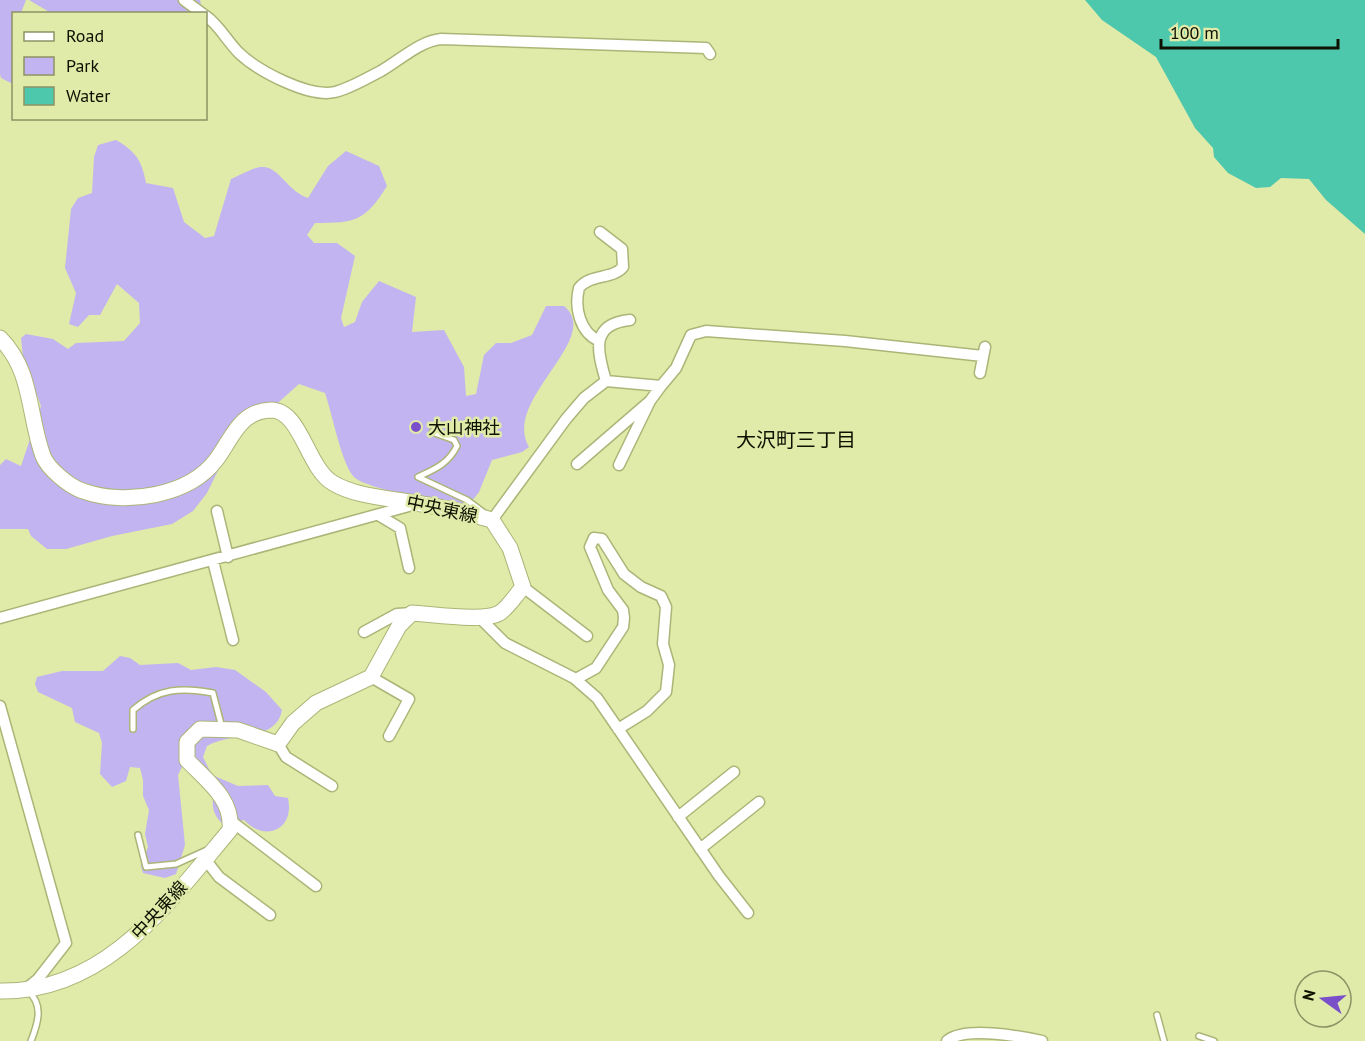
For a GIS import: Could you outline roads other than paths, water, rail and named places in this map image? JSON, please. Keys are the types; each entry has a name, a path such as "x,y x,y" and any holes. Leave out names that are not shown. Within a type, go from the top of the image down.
{"main road":[{"name":"中央東線","path":"0,338 15,357 28,387 43,458 60,476 82,491 125,497 172,492 193,482 216,460 231,433 240,423 269,410 281,412 292,422 313,461 333,483 369,495 419,503 489,519 510,548 523,587"},
{"path":"231,821 224,798 187,760 187,742 200,729 238,730 278,744 293,723 316,702 371,677 399,626 412,613 459,615 482,620 500,613 523,587"},
{"name":"中央東線","path":"0,991 51,985 94,967 131,941 158,915 218,845 230,830 231,821"}],"street":[{"path":"184,0 200,12"},
{"path":"207,18 240,54 266,71 309,91 333,92 352,85 413,52 429,40 705,48 710,54"},
{"path":"599,341 586,333 582,323 577,303 579,288 597,276 617,272 623,267 622,249 600,232"},
{"path":"606,381 599,357 599,341 606,327 615,321 630,320"},
{"path":"619,465 650,401 676,368 691,335 706,331 984,351 980,374"},
{"path":"489,519 584,398 606,381 661,386"},
{"path":"577,464 650,401"},
{"path":"0,618 380,516 419,503"},
{"path":"217,511 228,557"},
{"path":"380,516 400,528 409,568"},
{"path":"576,679 596,668 623,627 623,609 608,590 590,547 594,538 602,539 624,574 641,587 661,596 666,608 663,644 669,665 666,692 647,711 618,729"},
{"path":"213,561 234,640"},
{"path":"523,587 586,636"},
{"path":"364,632 397,614 412,613"},
{"path":"482,620 505,643 576,679 597,698 700,849 748,913"},
{"path":"371,677 410,699 389,736"},
{"path":"0,706 3,730 66,943 38,979 26,989"},
{"path":"278,744 286,757 332,786"},
{"path":"678,817 734,772"},
{"path":"700,849 759,802"},
{"path":"231,821 316,886"},
{"path":"205,860 219,877 270,915"},
{"path":"946,1041 956,1035 970,1034 1042,1041"}],"lane":[{"path":"432,432 454,440 457,446 451,458 418,477 467,500 489,519"},
{"path":"133,729 133,710 147,697 189,688 213,693 222,728"},
{"path":"138,835 146,867 176,864 218,845"},
{"path":"26,989 36,998 39,1021 32,1041"},
{"path":"1157,1015 1164,1041"},
{"path":"1199,1035 1214,1041"}],"water":[{"path":"1085,0 1365,0 1365,234 1326,200 1309,179 1281,178 1270,187 1256,188 1228,173 1214,157 1213,148 1195,128 1156,57 1102,20"}],"place":[{"name":"大山神社","path":"416,427"}],"district":[{"name":"大沢町三丁目","path":"796,440"}]}
